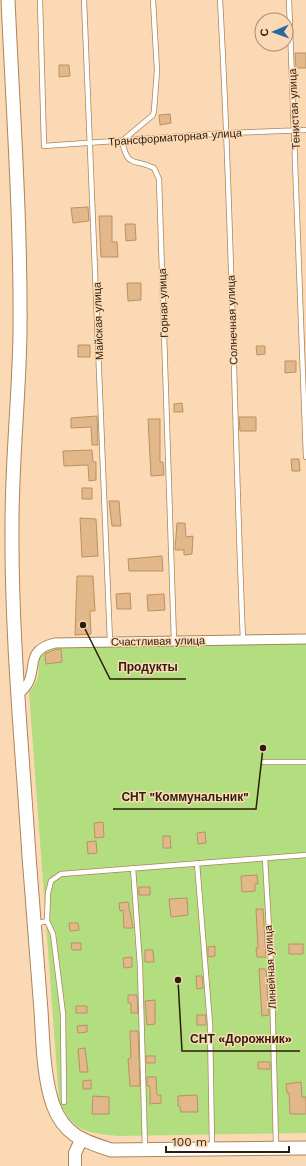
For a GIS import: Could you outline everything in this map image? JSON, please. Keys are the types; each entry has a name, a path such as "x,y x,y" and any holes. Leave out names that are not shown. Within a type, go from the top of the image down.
{"main road":[{"path":"8,0 18,217 20,326 12,523 18,694 46,1076 53,1104 59,1119 70,1132 81,1140 111,1150 306,1148"}],"street":[{"name":"Счастливая улица","path":"18,694 26,689 30,682 35,655 44,646 55,643 306,638"},
{"path":"76,1166 75,1153 81,1140"}],"lane":[{"name":"Трансформаторная улица","path":"40,0 44,146 90,144 227,133 306,130"},
{"name":"Майская улица","path":"84,0 110,642"},
{"path":"122,141 153,115 154,111 157,70 154,0"},
{"name":"Солнечная улица","path":"220,0 227,133 236,477 243,640"},
{"name":"Тенистая улица","path":"289,0 306,457"},
{"name":"Горная улица","path":"122,141 125,154 132,163 154,168 159,178 174,641"},
{"path":"264,762 306,762"},
{"path":"64,1102 62,1014 53,934 47,921 51,882 62,874 306,855"},
{"name":"Линейная улица","path":"265,858 272,984 276,1149"},
{"path":"198,863 210,1024 212,1149"},
{"path":"133,868 140,966 145,1150"},
{"path":"34,924 47,921"}],"green space":[{"path":"306,639 306,1133 119,1136 98,1134 82,1129 69,1119 59,1100 29,692 37,680 39,660 42,649 57,646"}],"building":[{"path":"295,53 306,53 306,68 296,68"},
{"path":"59,65 69,65 70,76 59,77"},
{"path":"170,114 171,123 160,125 159,115"},
{"path":"88,207 89,221 73,223 71,208"},
{"path":"99,216 112,216 112,242 117,242 118,257 101,257"},
{"path":"125,224 135,224 136,240 126,241"},
{"path":"127,283 141,283 141,300 128,301"},
{"path":"78,345 90,345 90,357 78,357"},
{"path":"256,346 265,346 265,354 257,355"},
{"path":"285,361 296,361 296,372 285,373"},
{"path":"182,403 183,412 174,412 174,404"},
{"path":"97,416 98,445 92,445 91,427 71,428 71,418"},
{"path":"239,417 256,417 256,431 240,431"},
{"path":"148,419 160,419 160,462 163,462 164,475 151,476"},
{"path":"92,450 93,462 96,462 96,480 89,481 88,465 64,466 63,451"},
{"path":"291,459 299,459 300,471 292,471"},
{"path":"82,488 92,488 92,499 82,499"},
{"path":"109,501 119,501 121,526 112,526"},
{"path":"80,518 96,519 98,556 82,557"},
{"path":"177,523 185,523 186,537 193,536 192,554 184,555 184,550 175,550"},
{"path":"162,556 163,571 129,571 128,559"},
{"path":"77,576 93,576 95,611 90,611 91,634 75,635"},
{"path":"130,593 131,609 117,609 116,594"},
{"path":"164,594 165,610 148,611 147,595"},
{"path":"61,649 62,662 46,664 45,654"},
{"path":"103,822 104,837 95,838 94,823"},
{"path":"205,832 206,843 198,844 197,833"},
{"path":"163,836 170,836 171,848 163,848"},
{"path":"96,841 97,853 88,854 87,842"},
{"path":"257,875 258,884 255,884 255,891 242,892 241,876"},
{"path":"139,887 150,887 150,895 139,895"},
{"path":"187,898 188,915 171,917 169,899"},
{"path":"128,902 133,928 124,928 123,910 120,911 119,903"},
{"path":"256,909 263,909 266,957 257,957"},
{"path":"69,923 78,923 79,930 70,931"},
{"path":"71,943 81,943 81,950 72,950"},
{"path":"289,944 303,944 303,954 289,954"},
{"path":"215,946 215,956 208,957 208,947"},
{"path":"145,950 153,950 154,962 145,962"},
{"path":"132,957 132,967 124,968 123,958"},
{"path":"259,969 266,969 269,1015 262,1016"},
{"path":"196,976 202,976 203,988 197,989"},
{"path":"128,995 137,995 138,1013 131,1013 131,1003 128,1003"},
{"path":"155,1000 155,1024 147,1025 145,1001"},
{"path":"76,1006 87,1006 87,1013 76,1013"},
{"path":"197,1015 206,1015 206,1025 197,1025"},
{"path":"87,1025 87,1032 78,1033 77,1026"},
{"path":"130,1031 138,1031 140,1086 130,1086 128,1059 131,1058"},
{"path":"85,1048 88,1072 80,1072 78,1049"},
{"path":"146,1056 155,1056 155,1063 146,1063"},
{"path":"258,1062 270,1062 270,1069 258,1069"},
{"path":"147,1077 156,1077 157,1095 161,1095 161,1103 150,1104 150,1086 147,1086"},
{"path":"91,1080 91,1089 83,1089 83,1081"},
{"path":"301,1082 302,1097 306,1097 306,1114 290,1114 289,1093 287,1093 286,1084"},
{"path":"197,1095 198,1112 181,1112 180,1106 178,1106 178,1096"},
{"path":"93,1096 109,1097 109,1114 92,1114"}],"place":[{"name":"Продукты","path":"83,625"},
{"name":"СНТ \"Коммунальник\"","path":"263,748"},
{"name":"СНТ «Дорожник»","path":"178,980"}]}
